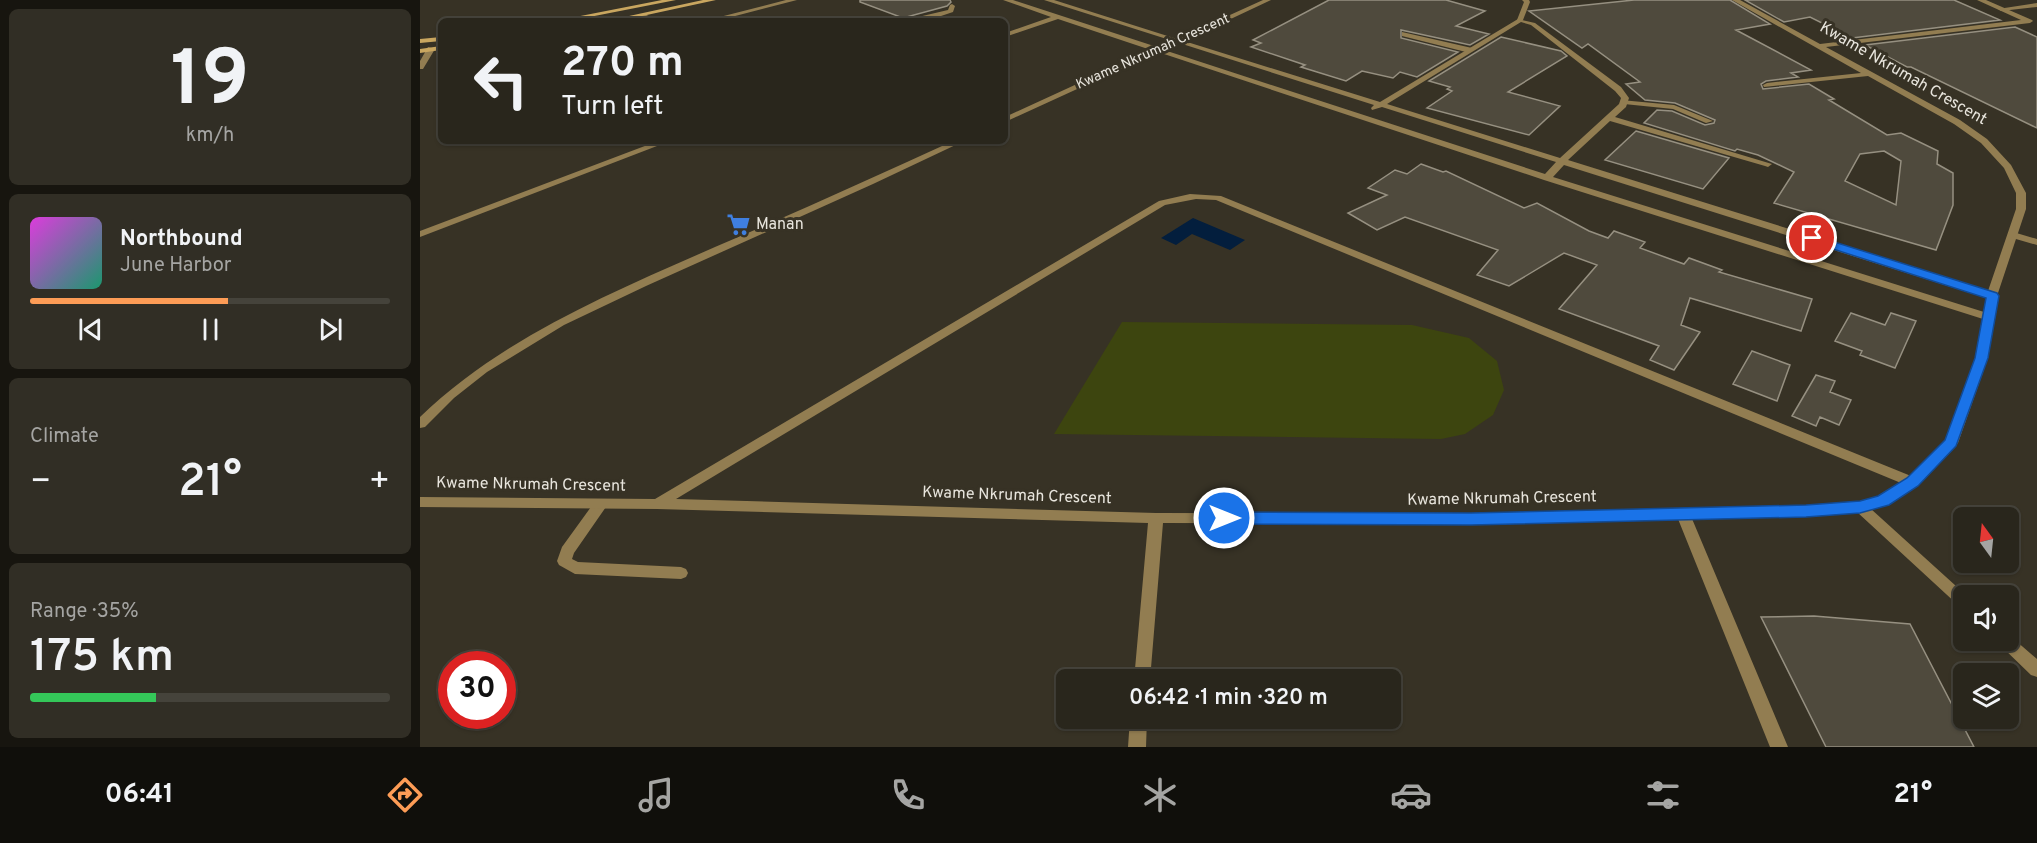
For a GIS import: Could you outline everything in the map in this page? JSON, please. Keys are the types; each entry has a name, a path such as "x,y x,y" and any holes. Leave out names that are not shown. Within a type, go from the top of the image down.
{"main road":[{"path":"574,18 673,0"},
{"path":"629,18 713,0"},
{"path":"420,41 438,39"},
{"path":"420,51 438,49"}],"street":[{"path":"719,18 794,0"},
{"path":"1006,0 1547,178 1988,317"},
{"path":"1018,4 1028,0"},
{"path":"1047,0 1992,296"},
{"name":"Kwame Nkrumah Crescent","path":"1008,117 1268,0"},
{"path":"1362,117 1520,20 1527,2 1525,0"},
{"name":"Kwame Nkrumah Crescent","path":"420,501 657,504 1156,518 1471,519 1806,511 1860,507 1883,501 1912,482 1951,443 1982,358 1992,296 2021,209 2021,193 2008,167 1984,141 1957,122 1736,0"},
{"path":"1980,0 2034,23"},
{"path":"2001,9 2037,5"},
{"path":"923,18 951,11 952,6"},
{"path":"642,15 650,18"},
{"path":"1008,34 1058,17"},
{"path":"1520,20 1533,24 1618,89 1625,98 1609,118 1563,160 1547,178"},
{"path":"1818,46 2034,23"},
{"path":"1405,34 1469,51"},
{"path":"420,67 430,50"},
{"path":"1767,85 1869,74"},
{"path":"1624,102 1674,107 1709,121"},
{"path":"1609,118 1768,164"},
{"path":"420,234 658,144"},
{"path":"420,424 433,410 484,370 534,338 624,292 953,144"},
{"path":"657,504 1162,203 1198,195 1218,198 1912,482"},
{"path":"2013,235 2037,242"},
{"path":"601,504 567,552 564,561 575,568 681,573"},
{"path":"1860,507 1953,592"},
{"path":"1683,514 1779,747"},
{"path":"1143,669 1156,518"},
{"path":"2017,651 2037,670"},
{"path":"1137,747 1138,729"}],"green space":[{"path":"1122,322 1412,325 1469,338 1497,361 1504,390 1493,415 1465,434 1441,439 1054,434"}],"water":[{"path":"1193,218 1245,240 1230,250 1192,234 1176,245 1161,238"}],"building":[{"path":"860,0 950,0 951,2 947,6 903,18 860,2"},
{"path":"1329,0 1446,0 1485,11 1456,26 1489,34 1470,45 1401,30 1401,38 1458,52 1417,77 1400,72 1393,78 1362,71 1346,81 1301,67 1305,65 1251,47 1261,43 1253,40"},
{"path":"1634,0 1730,0 1770,24 1736,30 1811,70 1791,73 1798,77 1766,81 1761,84 1763,89 1809,84 1834,99 1829,100 1887,135 1901,133 1938,151 1937,164 1953,173 1953,205 1936,250 1774,203 1794,172 1758,155 1737,149 1735,151 1644,123 1657,110 1672,111 1705,125 1714,123 1715,120 1675,103 1645,100 1626,84 1640,82 1588,44 1582,48 1529,11","holes":["1884,151 1901,161 1896,205 1845,181 1860,154"]},
{"path":"1745,0 1954,0 2000,20 1852,38 1810,17 1784,22"},
{"path":"2015,27 2037,37 2037,128 1865,45"},
{"path":"1501,37 1561,51 1567,56 1508,92 1560,106 1529,135 1427,108 1452,91 1447,89 1450,87 1429,81"},
{"path":"1636,131 1729,158 1703,189 1605,160"},
{"path":"1421,164 1446,171 1524,208 1537,203 1589,231 1608,238 1614,231 1645,242 1640,248 1684,264 1689,258 1722,270 1719,272 1812,299 1801,331 1690,298 1681,325 1700,332 1674,370 1650,360 1659,346 1559,309 1597,265 1564,253 1509,286 1477,275 1498,250 1405,217 1377,230 1348,213 1387,195 1368,188 1395,170 1407,174"},
{"path":"1851,313 1885,325 1891,313 1916,321 1895,368 1860,355 1862,351 1835,341"},
{"path":"1752,351 1790,365 1777,401 1733,384"},
{"path":"1816,375 1835,381 1830,392 1851,400 1839,425 1820,417 1816,426 1792,416"},
{"path":"1814,616 1910,624 1953,707 1953,729 1965,729 1974,747 1826,747 1761,617"}],"place":[{"name":"Manan","path":"738,225"}],"route":[{"path":"1224,518 1471,519 1806,511 1860,507 1883,501 1912,482 1951,443 1982,358 1992,296 1812,238"}]}
